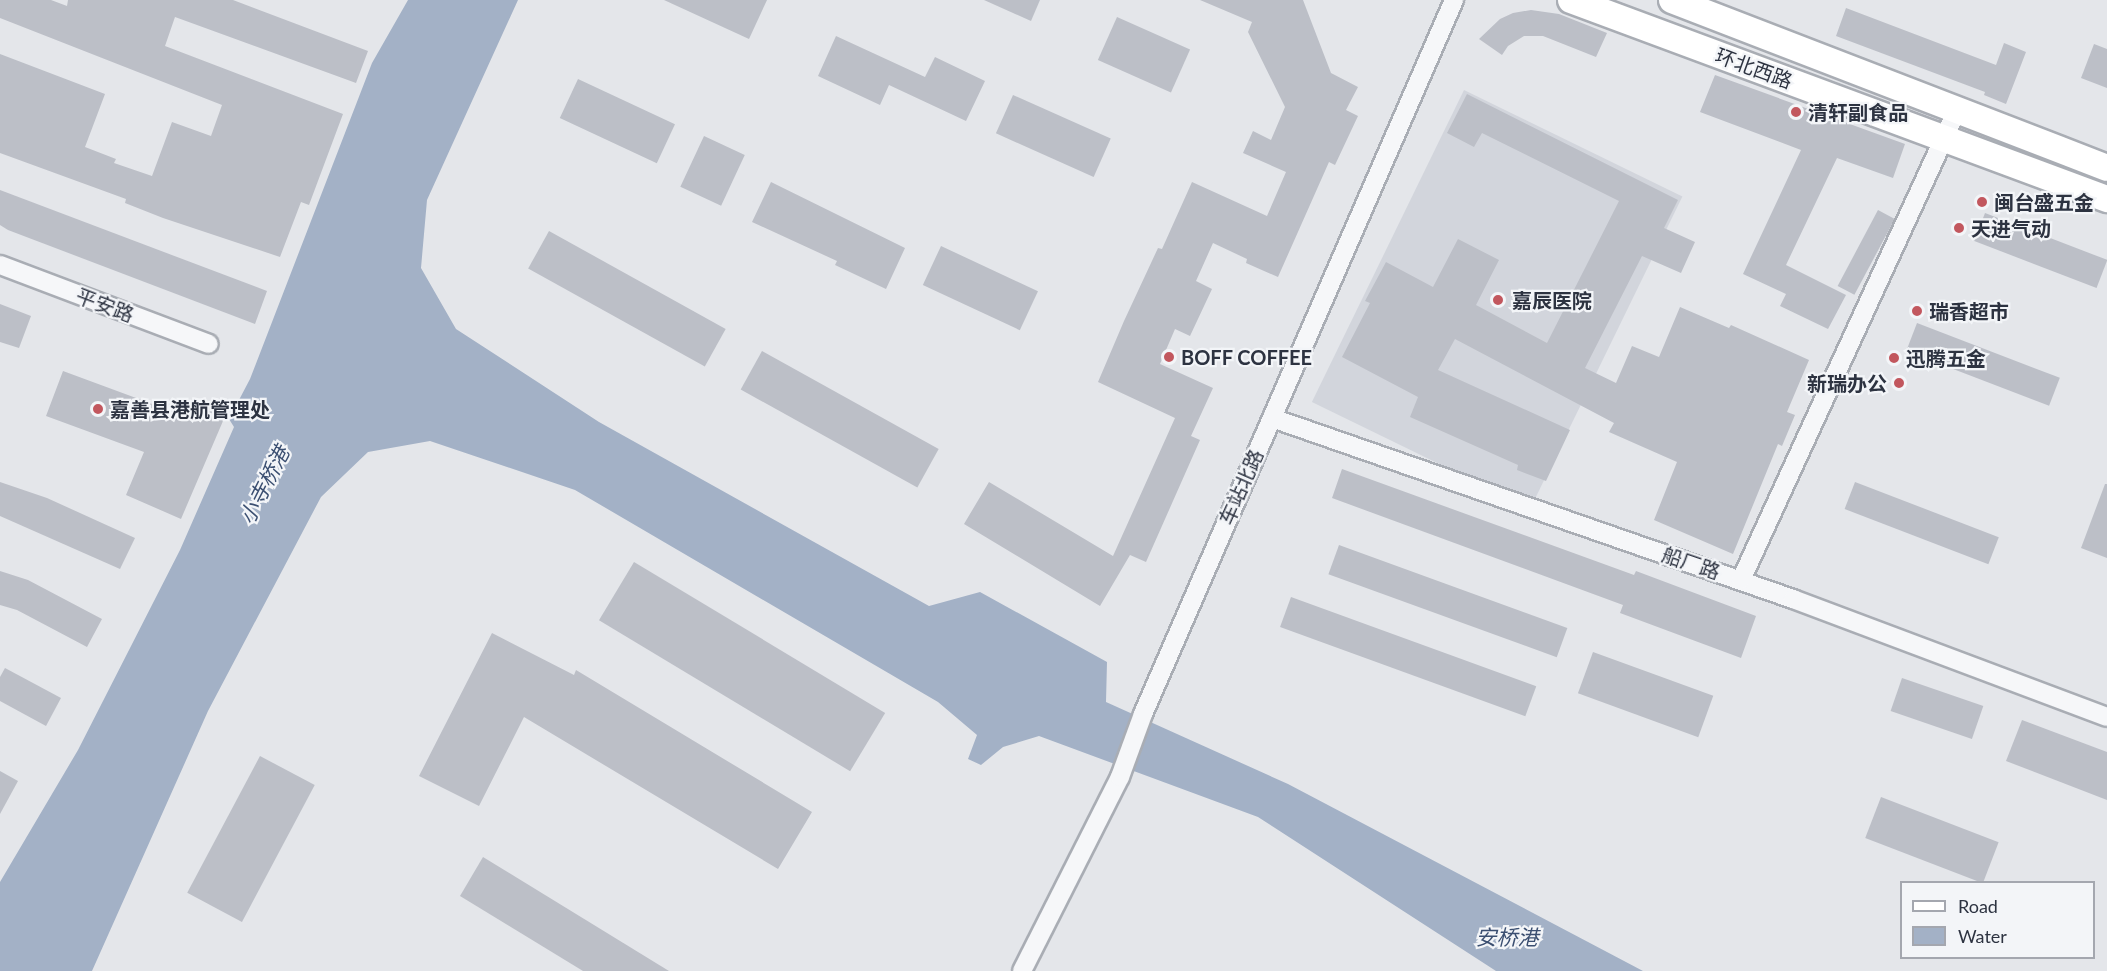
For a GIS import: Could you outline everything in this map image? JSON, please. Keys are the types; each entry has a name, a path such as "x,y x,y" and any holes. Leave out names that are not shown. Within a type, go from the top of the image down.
{"street":[{"name":"车站北路","path":"1022,971 1120,777 1143,714 1454,0"},
{"name":"环北西路","path":"1571,0 2107,199"},
{"name":"环北西路","path":"1672,0 2107,168"},
{"path":"1741,580 1957,110"},
{"name":"平安路","path":"0,265 209,344"},
{"name":"船厂路","path":"1272,418 1741,580 2107,717"}],"shaded area":[{"name":"嘉辰医院","path":"1464,90 1682,197 1530,508 1312,402"}],"water":[{"path":"408,0 518,0 427,200 421,268 456,329 599,422 929,606 980,592 1107,662 1106,702 1288,784 1643,971 1496,971 1258,817 1039,736 1003,747 981,765 968,759 977,735 938,702 575,490 430,441 368,452 321,497 208,711 92,971 0,971 0,882 78,750 180,550 234,427 229,419 250,379 372,63"}],"building":[{"path":"0,0 51,0 67,6 68,0 233,0 368,51 356,83 175,17 165,46 343,114 309,205 301,202 280,257 163,218 125,203 126,199 0,153 0,54 105,94 85,147 116,159 114,163 152,176 172,122 211,136 222,105 0,18"},
{"path":"664,0 767,0 749,39"},
{"path":"984,0 1040,0 1031,21"},
{"path":"1200,0 1303,0 1331,73 1358,87 1346,110 1358,116 1335,165 1329,162 1278,277 1246,263 1247,259 1213,243 1196,281 1212,289 1190,336 1175,329 1160,364 1213,388 1191,436 1200,440 1146,562 1130,555 1100,606 964,524 989,482 1113,556 1175,418 1098,382 1124,321 1158,248 1162,249 1192,182 1267,216 1286,172 1243,153 1253,131 1271,140 1285,107 1248,32 1252,22"},
{"path":"1846,8 1996,65 2004,43 2026,52 2006,104 1984,95 1985,92 1836,36"},
{"path":"1531,10 1559,14 1607,33 1596,57 1543,36 1524,36 1508,46 1502,55 1479,39 1500,19 1513,13"},
{"path":"1117,17 1190,50 1171,92 1098,60"},
{"path":"836,36 925,77 935,57 985,81 966,121 889,85 880,105 818,76"},
{"path":"2094,44 2107,49 2107,88 2081,78"},
{"path":"1715,75 1905,144 1893,178 1837,158 1786,265 1846,295 1828,329 1780,306 1786,294 1743,274 1801,150 1700,112"},
{"path":"578,79 675,124 657,163 560,118"},
{"path":"1467,94 1678,200 1664,228 1695,242 1681,273 1642,256 1585,368 1616,383 1632,346 1659,357 1680,307 1729,328 1731,325 1809,360 1787,412 1795,415 1782,446 1778,444 1733,554 1654,520 1677,462 1609,432 1614,423 1455,339 1438,370 1570,430 1546,481 1517,470 1518,465 1410,417 1418,397 1342,357 1370,303 1365,301 1386,262 1433,287 1458,239 1499,260 1476,305 1547,343 1619,201 1482,133 1474,147 1447,133"},
{"path":"1013,95 1111,139 1094,177 996,133"},
{"path":"704,136 745,155 721,206 680,187"},
{"path":"771,182 905,248 886,289 835,265 837,261 752,222"},
{"path":"0,190 267,291 255,324 8,230 0,225"},
{"path":"1878,210 1895,219 1854,295 1838,286"},
{"path":"1985,213 2107,260 2097,288 1974,241"},
{"path":"549,231 726,329 705,367 528,269"},
{"path":"941,246 1038,291 1020,330 923,285"},
{"path":"0,304 31,316 19,348 0,342"},
{"path":"1917,323 2060,378 2049,406 1906,351"},
{"path":"762,351 939,449 917,487 741,389"},
{"path":"63,371 174,412 180,398 208,411 213,400 229,407 181,519 126,495 144,452 46,416"},
{"path":"1342,469 1634,575 1636,571 1756,616 1741,658 1620,613 1623,605 1332,498"},
{"path":"0,482 47,498 135,538 120,569 0,516"},
{"path":"1855,482 1999,537 1988,564 1845,509"},
{"path":"2105,484 2107,484 2107,558 2081,548"},
{"path":"1339,545 1567,628 1557,657 1328,574"},
{"path":"634,562 885,713 850,771 599,620"},
{"path":"0,571 28,580 102,619 87,647 17,610 0,605"},
{"path":"1291,597 1536,686 1525,716 1280,627"},
{"path":"492,633 574,675 576,670 812,812 778,869 524,717 479,806 419,776"},
{"path":"1593,652 1713,696 1698,737 1578,693"},
{"path":"5,668 61,698 46,726 0,701 0,677"},
{"path":"1902,678 1983,706 1972,739 1891,711"},
{"path":"2022,720 2107,752 2107,800 2006,761"},
{"path":"260,756 315,785 242,922 187,893"},
{"path":"0,771 18,781 0,814"},
{"path":"1881,797 1999,842 1984,881 1977,881 1865,838"},
{"path":"483,857 669,971 583,971 460,896"}],"place":[{"name":"清轩副食品","path":"1796,112"},
{"name":"闽台盛五金","path":"1982,202"},
{"name":"天进气动","path":"1959,228"},
{"name":"嘉辰医院","path":"1498,300"},
{"name":"瑞香超市","path":"1917,311"},
{"name":"BOFF COFFEE","path":"1169,357"},
{"name":"迅腾五金","path":"1894,358"},
{"name":"新瑞办公","path":"1899,383"},
{"name":"嘉善县港航管理处","path":"98,409"}],"water label":[{"name":"小寺桥港","path":"264,485"},
{"name":"安桥港","path":"1507,937"}]}
